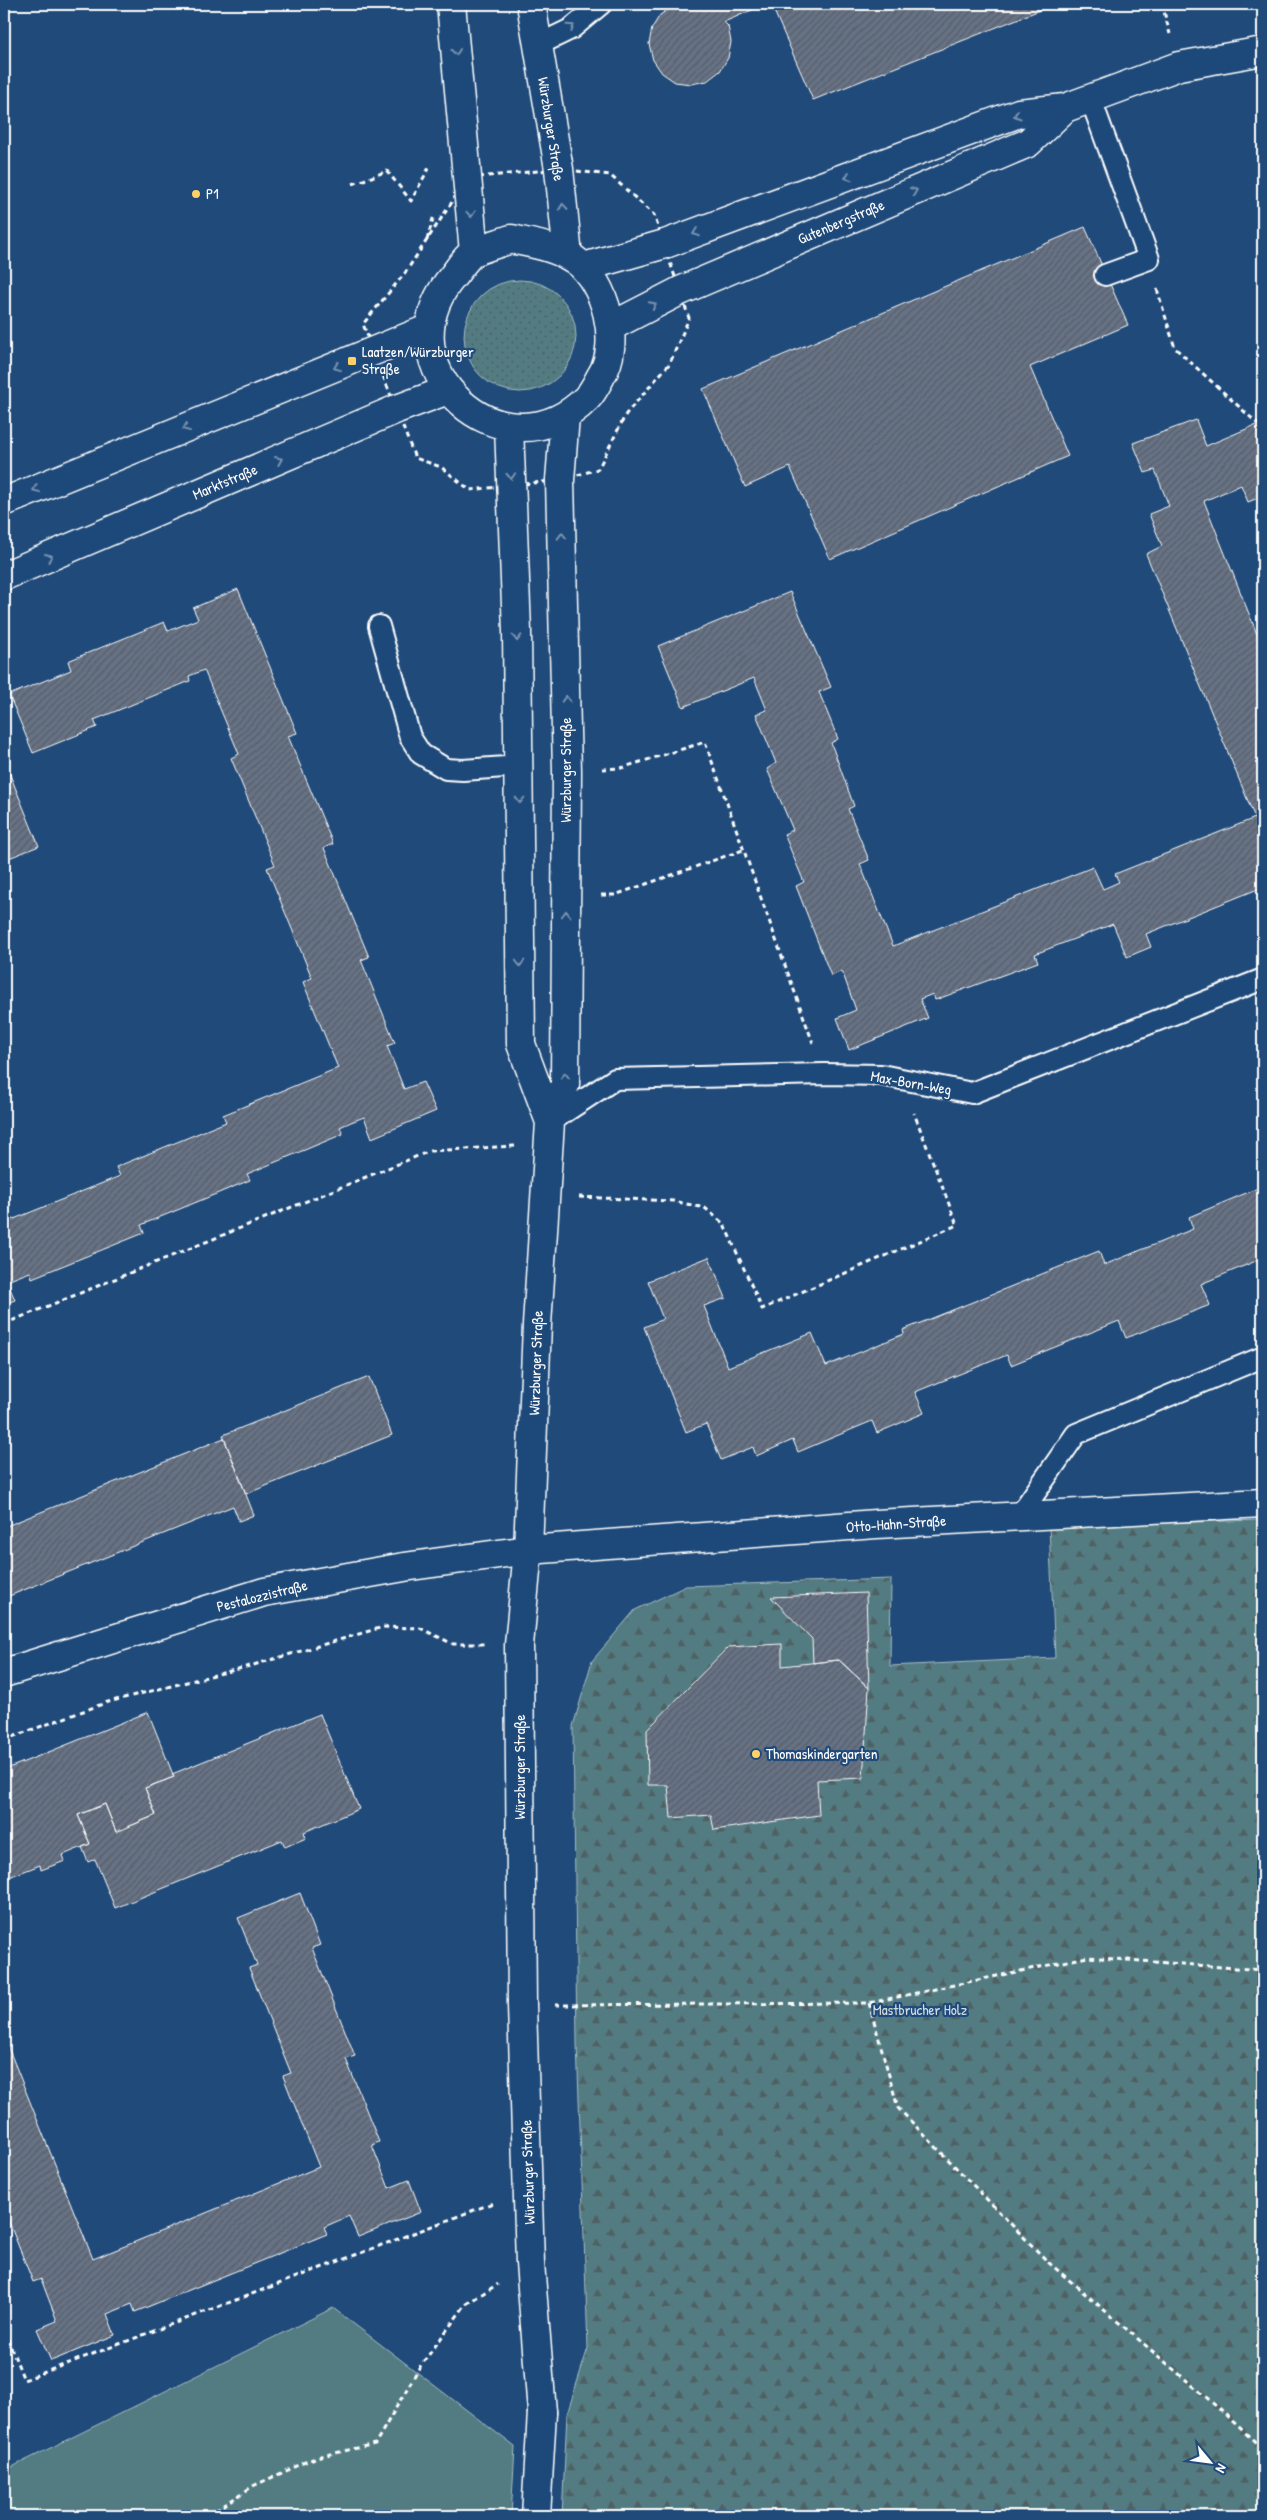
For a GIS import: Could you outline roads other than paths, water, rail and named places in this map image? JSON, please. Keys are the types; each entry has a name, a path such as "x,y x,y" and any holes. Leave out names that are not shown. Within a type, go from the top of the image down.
{"street":[{"path":"451,4 474,252 511,239 547,246 576,261"},
{"name":"Würzburger Straße","path":"474,252 441,291 430,320 430,351 440,378 457,402 480,418 509,427 538,426 565,416 588,398 603,373 612,344 608,313 596,285 576,261 532,4"},
{"name":"Gutenbergstraße","path":"576,261 665,244 1019,114 1065,108 1090,97 1179,66 1263,51"},
{"name":"Gutenbergstraße","path":"610,327 680,291 1028,143 1065,108"},
{"path":"4,502 430,328"},
{"name":"Marktstraße","path":"4,576 448,390"},
{"name":"Würzburger Straße","path":"536,2516 542,2412 530,2264 530,2200 522,2005 519,1645 528,1550 537,1325 550,1122 565,1085 567,771 560,480 565,416"},
{"name":"Würzburger Straße","path":"509,427 519,766 521,1044 550,1122"},
{"name":"Otto-Hahn-Straße","path":"528,1550 876,1524 1263,1503"},
{"name":"Pestalozzistraße","path":"4,1673 264,1592 404,1567 528,1550"}],"lane":[{"path":"538,45 571,29 601,4"},
{"path":"1090,97 1148,259 1106,275"},
{"path":"379,626 410,737 421,754 446,769 463,770 519,766"},
{"name":"Max-Born-Weg","path":"550,1122 615,1079 824,1074 881,1075 972,1094 1263,979"},
{"path":"1019,1516 1076,1434 1263,1357"}],"place":[{"name":"P1","path":"196,194"},
{"name":"Laatzen/Würzburger Straße","path":"352,361"},
{"name":"Thomaskindergarten","path":"756,1754"}],"park label":[{"name":"Mastbrucher Holz","path":"920,2010"}]}
